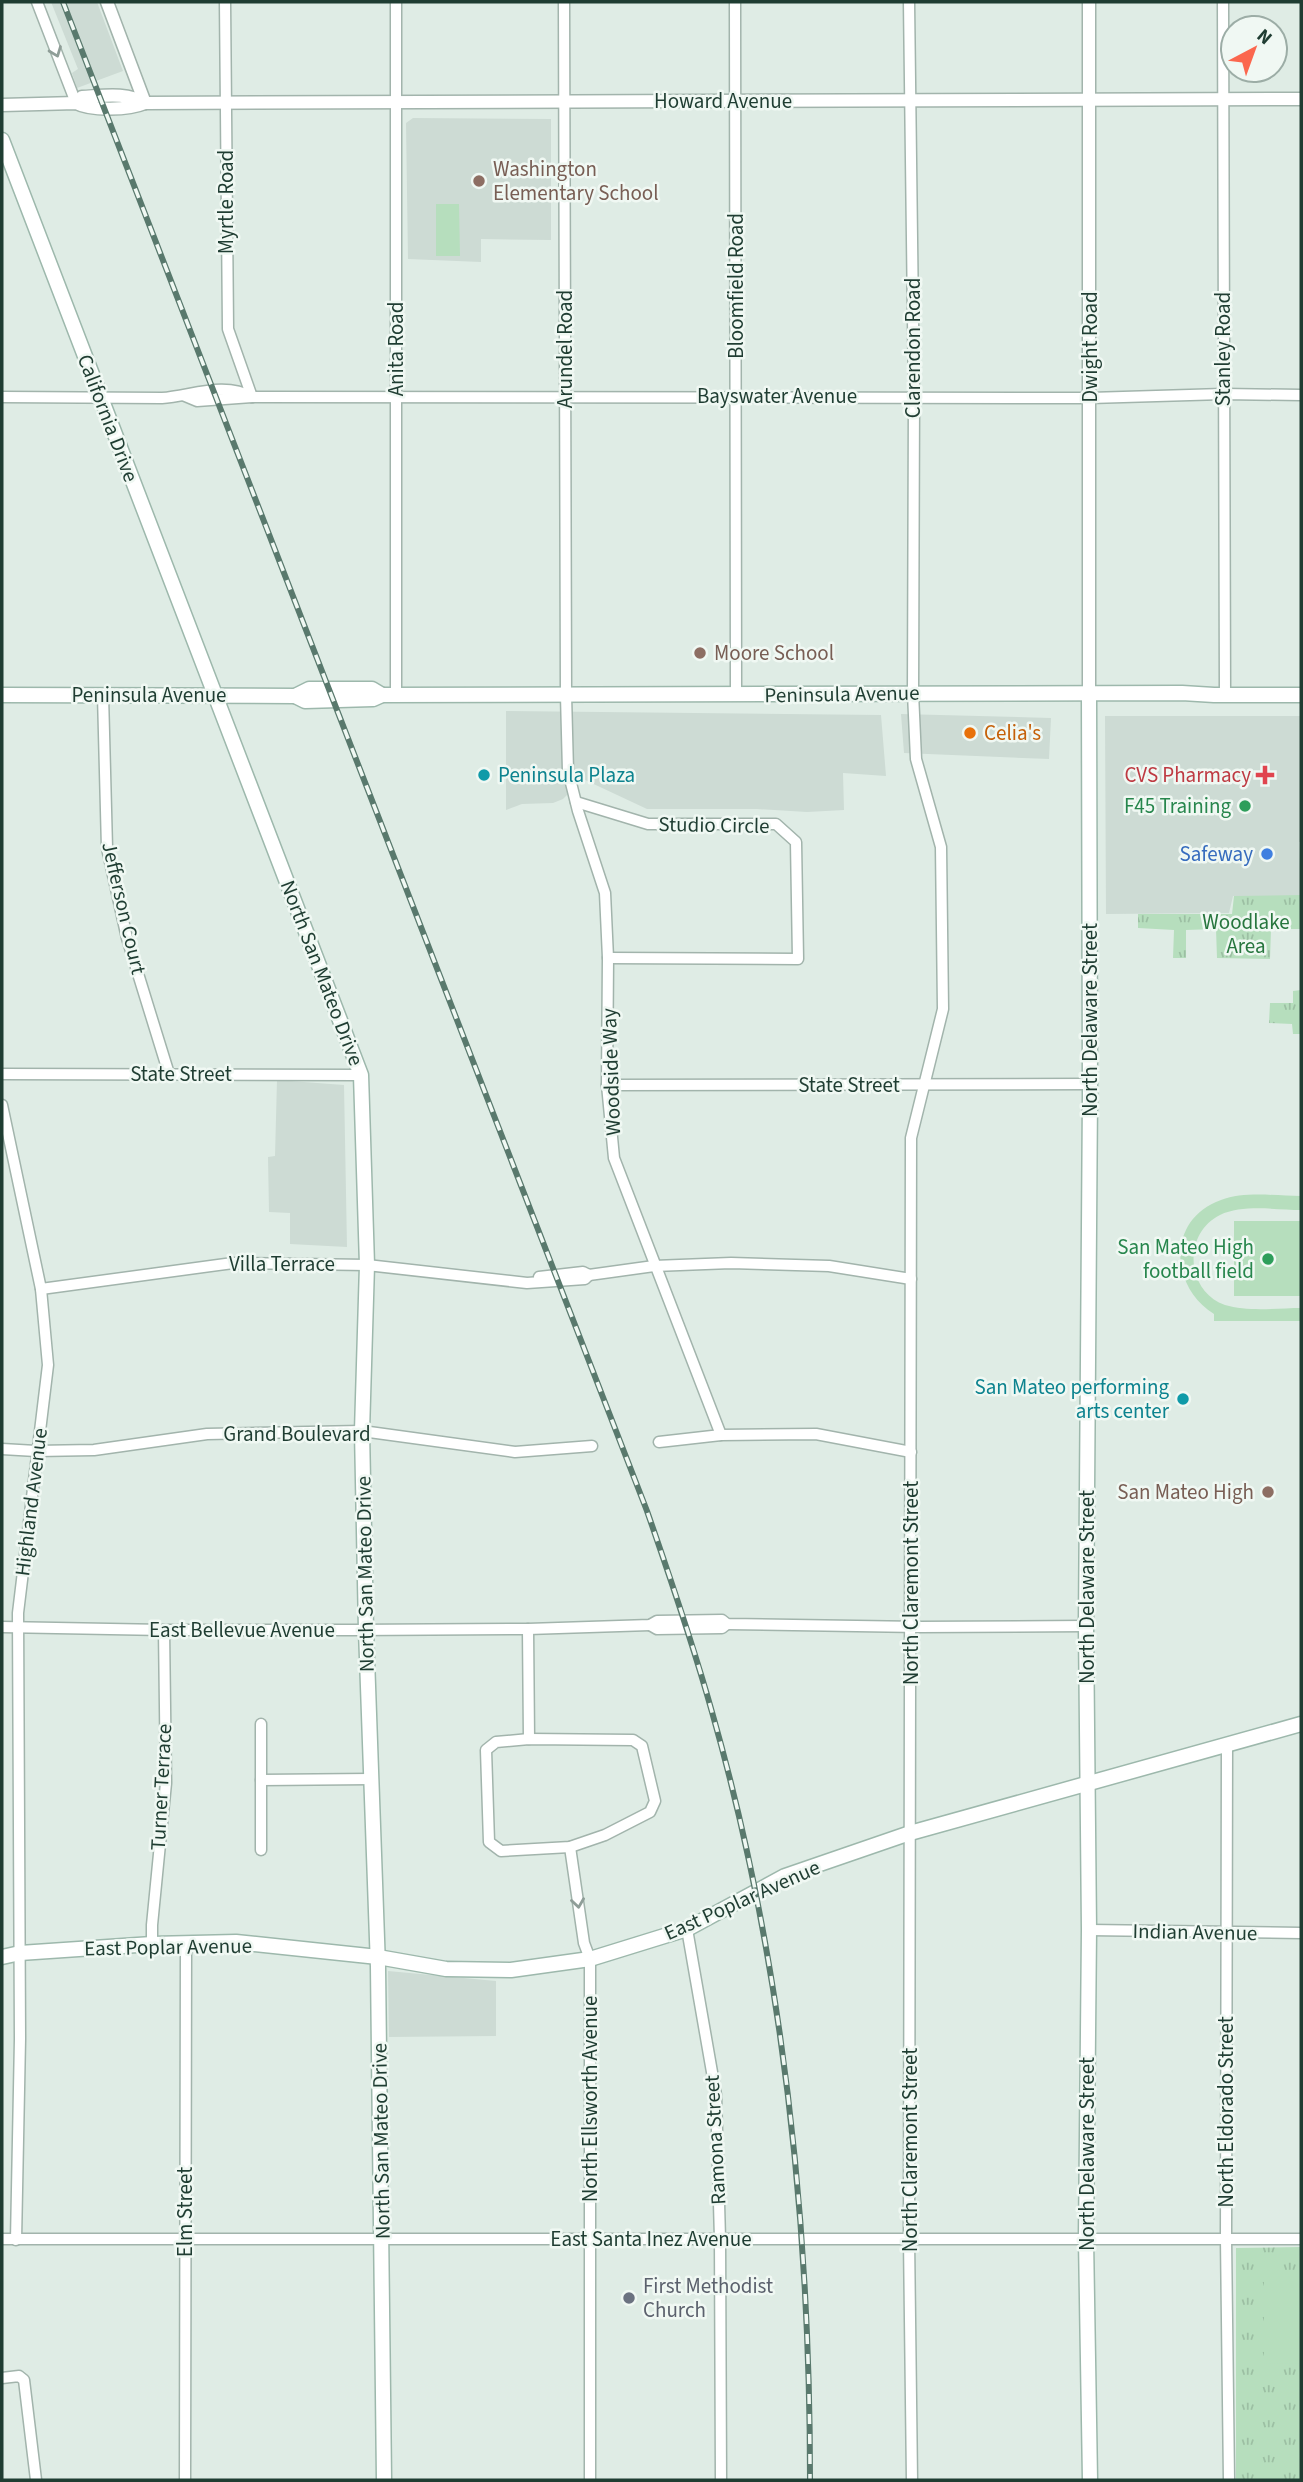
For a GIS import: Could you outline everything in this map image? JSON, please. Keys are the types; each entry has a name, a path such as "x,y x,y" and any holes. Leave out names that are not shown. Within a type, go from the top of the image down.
{"main road":[{"name":"California Drive","path":"2,141 215,696"},
{"name":"Peninsula Avenue","path":"2,695 295,696 319,689 372,689 389,695 1301,695"},
{"name":"North Delaware Street","path":"1089,693 1090,1084 1086,1626 1089,1930 1086,2239 1090,2480"},
{"name":"North San Mateo Drive","path":"215,696 361,1074 367,1265 362,1431 378,1957 384,2480"},
{"name":"East Poplar Avenue","path":"2,1957 20,1953 152,1944 236,1942 378,1957 446,1969 511,1970 590,1959 687,1929 785,1876 910,1833 1301,1724"}],"street":[{"path":"37,2 76,103"},
{"path":"107,2 145,103"},
{"name":"Myrtle Road","path":"225,2 228,329 252,397"},
{"name":"Anita Road","path":"389,695 396,397 396,2"},
{"name":"Arundel Road","path":"564,2 566,695"},
{"name":"Bloomfield Road","path":"735,2 736,695"},
{"name":"Clarendon Road","path":"909,2 914,396 913,693"},
{"name":"Dwight Road","path":"1089,2 1089,693"},
{"name":"Stanley Road","path":"1223,2 1225,695"},
{"name":"Howard Avenue","path":"2,105 76,103 82,97 108,96 135,97 145,103 1301,99"},
{"name":"Bayswater Avenue","path":"2,397 185,396 195,392 240,390 252,397 1090,398 1223,394 1301,395"},
{"name":"North Claremont Street","path":"912,2480 909,2239 911,1138 943,1009 941,847 916,759 913,693"},
{"name":"Jefferson Court","path":"103,695 107,848 127,938 169,1074"},
{"name":"Woodside Way","path":"566,695 568,771 605,893 608,958 607,1086 614,1158 721,1435"},
{"name":"Studio Circle","path":"576,802 648,824 776,824 796,842 798,958 608,958"},
{"name":"State Street","path":"2,1074 361,1074"},
{"name":"State Street","path":"607,1086 1090,1084"},
{"name":"Highland Avenue","path":"2,1105 41,1289 48,1365 18,1613 20,1953 16,2240"},
{"name":"Villa Terrace","path":"41,1289 233,1262 367,1265 524,1281 527,1278 583,1272 589,1275 654,1266 731,1263 829,1266 911,1279"},
{"name":"Grand Boulevard","path":"2,1449 93,1450 207,1434 362,1431 514,1452 592,1446"},
{"path":"659,1442 721,1435 816,1434 911,1452"},
{"name":"East Bellevue Avenue","path":"2,1627 164,1630 528,1629 722,1620 727,1624 1086,1626"},
{"path":"528,1629 529,1739"},
{"name":"Turner Terrace","path":"152,1944 166,1783 164,1630"},
{"path":"261,1724 261,1850"},
{"path":"529,1739 633,1740 642,1746 655,1801 650,1812 605,1835 570,1847 501,1851 489,1842 486,1750 496,1742 529,1739"},
{"name":"North Eldorado Street","path":"1227,1744 1226,2239 1229,2480"},
{"path":"261,1780 371,1779"},
{"name":"North Ellsworth Avenue","path":"570,1847 584,1943 590,1959 590,2480"},
{"name":"Ramona Street","path":"687,1929 716,2095 720,2239 721,2480"},
{"name":"Indian Avenue","path":"1089,1930 1301,1933"},
{"name":"Elm Street","path":"185,2480 186,1943"},
{"name":"East Santa Inez Avenue","path":"2,2239 1301,2239"},
{"path":"2,2378 19,2376 24,2380 36,2480"},
{"path":"34,2463 43,2476 42,2480"}],"shaded area":[{"path":"51,2 97,2 123,71 77,88 72,73 78,69"},
{"name":"Washington Elementary School","path":"413,118 551,119 551,240 481,239 481,262 408,259 406,123"},
{"path":"506,711 881,715 886,776 843,773 844,810 807,812 647,809 583,779 563,799 553,803 522,804 506,810"},
{"path":"901,714 1051,718 1049,759 904,753"},
{"path":"1105,716 1301,716 1301,897 1233,896 1229,913 1106,914"},
{"path":"277,1080 344,1085 347,1247 290,1244 290,1213 269,1212 268,1157 275,1156"},
{"path":"388,1971 496,1981 496,2036 389,2037"}],"green space":[{"path":"436,204 459,204 460,256 436,256"},
{"name":"Woodlake Area","path":"1301,895 1301,929 1271,929 1270,959 1217,958 1216,929 1186,930 1186,958 1173,958 1174,930 1138,928 1138,914 1232,914 1234,896"},
{"name":"Woodlake Area","path":"1301,990 1301,1034 1293,1034 1292,1024 1269,1023 1270,1003 1293,1003 1293,991"},
{"path":"1301,1196 1301,1210 1249,1209 1220,1215 1208,1223 1200,1235 1194,1261 1202,1288 1212,1298 1225,1305 1243,1308 1301,1308 1301,1321 1214,1321 1214,1314 1199,1302 1182,1271 1180,1254 1183,1237 1191,1222 1203,1209 1230,1197"},
{"name":"San Mateo High football field","path":"1234,1221 1301,1221 1301,1296 1234,1296"},
{"path":"1301,2247 1301,2480 1236,2480 1236,2248"},
{"path":"1264,2271 1301,2271 1301,2363 1264,2364"}],"railway":[{"path":"63,2 647,1511 697,1661 737,1806 774,1996 788,2093 805,2286 810,2480"}],"place":[{"name":"Washington Elementary School","path":"479,181"},
{"name":"Moore School","path":"700,653"},
{"name":"Celia's","path":"970,733"},
{"name":"Peninsula Plaza","path":"484,775"},
{"name":"CVS Pharmacy","path":"1265,775"},
{"name":"F45 Training","path":"1245,806"},
{"name":"Safeway","path":"1267,854"},
{"name":"San Mateo High football field","path":"1268,1259"},
{"name":"San Mateo performing arts center","path":"1183,1399"},
{"name":"San Mateo High","path":"1268,1492"},
{"name":"First Methodist Church","path":"629,2298"}]}
